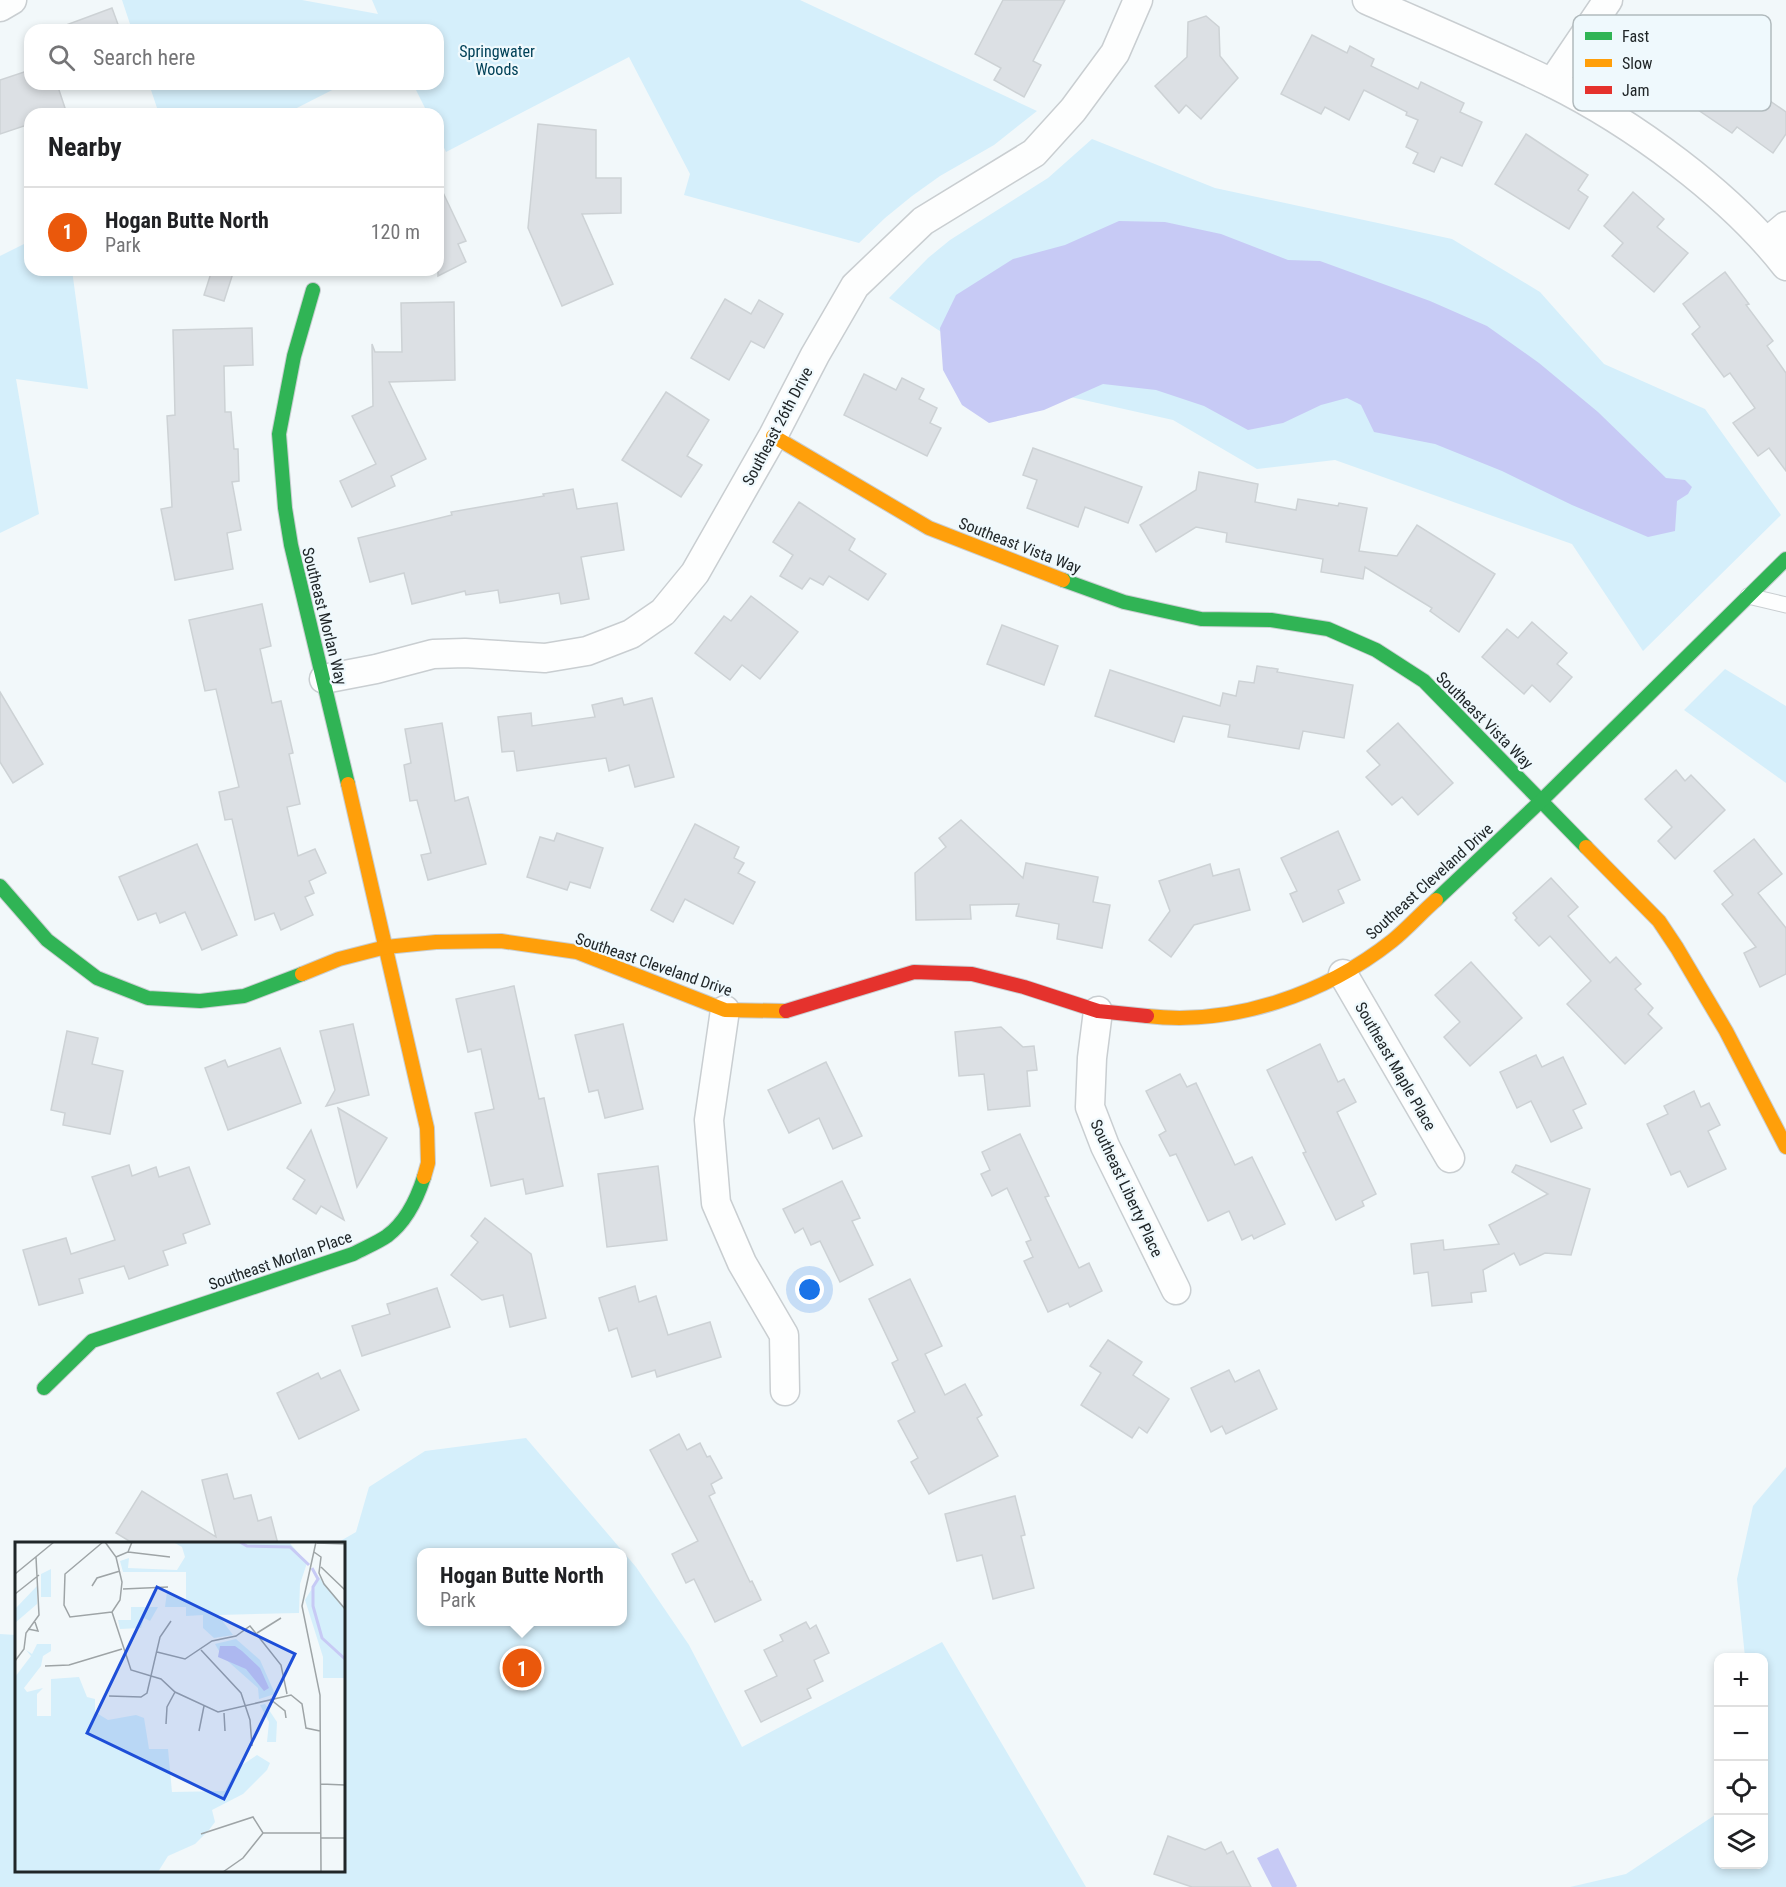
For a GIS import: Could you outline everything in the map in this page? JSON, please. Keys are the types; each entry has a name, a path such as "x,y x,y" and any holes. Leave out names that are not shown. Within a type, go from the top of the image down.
{"street":[{"path":"0,7 12,0"},
{"name":"Southeast 26th Drive","path":"324,679 434,654 465,653 545,658 587,651 631,634 663,612 694,573 773,436 815,355 855,286 923,220 1034,153 1073,110 1115,53 1138,0"},
{"path":"1367,0 1552,83 1573,96"},
{"path":"1598,15 1608,0"},
{"path":"1552,83 1573,52"},
{"path":"1599,111 1647,140 1777,234 1786,266"},
{"name":"Southeast Morlan Way","path":"314,290 294,356 279,434 285,508 291,545 386,947"},
{"name":"Southeast Vista Way","path":"773,436 929,528 1035,570 1124,602 1202,619 1271,620 1328,629 1376,650 1424,681 1659,921 1683,954 1786,1147"},
{"name":"Southeast Cleveland Drive","path":"0,886 47,940 97,978 148,998 200,1001 244,996 339,959 386,947 436,942 501,941 577,952 725,1010 786,1011 914,972 972,974 1024,987 1098,1011 1164,1018 1228,1014 1282,1001 1343,974 1392,941 1542,800 1786,559"},
{"name":"Southeast Morlan Place","path":"44,1388 92,1341 353,1254 387,1236 408,1214 419,1192 428,1163 427,1128 386,947"},
{"name":"Southeast Maple Place","path":"1343,974 1450,1158"},
{"path":"725,1010 709,1120 716,1203 742,1263 784,1335 785,1391"},
{"name":"Southeast Liberty Place","path":"1098,1011 1092,1058 1090,1107 1104,1146 1176,1290"}],"lane":[{"path":"1748,597 1786,605"}],"green space":[{"name":"Springwater Woods","path":"122,0 302,0 378,14 372,0 800,0 1037,111 994,145 940,176 912,196 859,243 684,195 690,174 629,57 446,152 444,148 444,108 425,108 416,90 444,90 444,24 130,24"},
{"path":"151,90 332,90 297,108 157,108"},
{"path":"1092,139 1215,188 1452,239 1540,292 1604,364 1705,409 1781,515 1643,651 1572,544 1335,460 1257,469 1173,420 1026,387 889,298 928,258 950,240 1048,178"},
{"path":"24,244 24,276 73,276 88,389 16,379 39,514 0,533 0,256"},
{"path":"1725,669 1786,706 1786,783 1684,710"},
{"path":"526,1438 620,1548 417,1548 417,1626 627,1626 627,1556 689,1645 742,1747 942,1642 1086,1887 0,1887 0,1634 15,1635 15,1872 345,1872 345,1542 339,1542 356,1532 369,1487 425,1451"},
{"path":"1786,1467 1786,1887 1570,1887 1626,1874 1714,1816 1714,1869 1768,1869 1768,1653 1745,1653 1737,1579 1753,1506"}],"water":[{"path":"1119,221 1165,222 1221,234 1288,260 1320,261 1430,301 1487,326 1539,363 1598,412 1666,478 1685,480 1692,487 1688,494 1677,501 1675,531 1648,537 1572,505 1502,471 1435,444 1374,432 1361,405 1347,398 1321,405 1283,423 1248,430 1204,406 1156,390 1103,384 1044,410 989,423 962,405 943,370 940,328 956,295 1013,259 1065,245"},
{"path":"1278,1848 1296,1887 1272,1887 1257,1858"}],"building":[{"path":"1003,0 1065,0 1033,61 1041,65 1024,97 994,80 1001,68 975,54"},
{"path":"112,8 118,24 69,24"},
{"path":"1206,16 1219,27 1220,56 1238,78 1201,119 1186,105 1179,113 1155,86 1187,57 1188,22"},
{"path":"1312,35 1347,53 1350,46 1374,59 1371,66 1418,89 1421,82 1464,103 1460,112 1482,122 1462,166 1441,157 1434,172 1413,163 1418,153 1406,147 1418,120 1364,90 1349,120 1325,107 1321,114 1281,94"},
{"path":"24,72 24,90 59,90 65,108 24,108 24,126 0,134 0,80"},
{"path":"1771,102 1786,112 1786,134 1773,153 1737,127 1732,133 1700,111 1771,111"},
{"path":"538,124 596,130 596,178 621,178 621,213 582,214 613,284 562,306 528,228"},
{"path":"1526,134 1588,175 1578,190 1588,197 1569,229 1495,184"},
{"path":"1633,192 1664,219 1657,227 1688,253 1654,292 1612,256 1623,243 1604,226"},
{"path":"444,195 466,241 458,244 466,262 444,273"},
{"path":"1725,272 1773,341 1767,346 1786,373 1786,471 1769,448 1758,456 1733,423 1755,408 1730,373 1724,377 1692,334 1700,327 1683,304"},
{"path":"210,276 232,276 224,301 204,295"},
{"path":"725,299 751,314 759,300 783,314 764,348 751,341 729,380 691,358"},
{"path":"454,302 455,380 389,382 426,459 391,476 395,486 352,507 340,481 376,464 352,416 373,406 372,344 375,352 402,352 401,303"},
{"path":"252,328 253,365 224,366 225,412 231,412 234,449 238,449 239,481 232,482 241,530 227,533 233,569 175,580 161,509 172,507 167,416 175,415 173,330"},
{"path":"864,374 896,390 902,378 924,389 919,399 937,408 930,423 941,428 927,456 844,415"},
{"path":"666,392 709,420 687,456 702,465 681,497 622,460"},
{"path":"1033,448 1142,487 1128,523 1085,507 1078,527 1027,508 1037,480 1023,475"},
{"path":"1199,472 1258,484 1255,502 1296,510 1298,499 1367,508 1359,551 1397,556 1417,525 1495,574 1459,632 1430,611 1432,608 1365,567 1363,579 1321,572 1323,559 1226,542 1227,533 1196,527 1156,552 1140,525 1196,490"},
{"path":"573,489 577,509 617,503 624,550 581,557 589,599 561,604 559,593 500,603 498,590 466,595 465,591 412,604 404,573 370,582 358,538 452,515 451,512"},
{"path":"799,502 855,539 849,550 886,574 868,600 829,576 823,585 810,578 802,589 780,576 793,555 773,542"},
{"path":"751,596 798,632 760,679 742,665 730,680 695,653 724,616 731,621"},
{"path":"262,604 271,646 260,649 272,703 281,701 293,753 289,754 300,804 287,807 298,856 315,849 326,873 309,881 314,893 305,897 313,915 281,930 274,913 255,920 232,819 225,820 219,792 239,787 216,689 205,691 189,620"},
{"path":"1532,622 1567,653 1557,664 1572,677 1550,702 1532,685 1524,694 1482,657 1507,629 1518,638"},
{"path":"1002,625 1058,646 1044,685 987,664"},
{"path":"1257,666 1278,669 1277,672 1353,685 1344,738 1303,731 1299,749 1228,737 1230,725 1183,716 1174,742 1095,716 1110,670 1220,706 1223,693 1236,696 1239,681 1254,683"},
{"path":"0,692 43,764 13,783 0,762"},
{"path":"622,698 624,705 652,698 674,777 635,787 629,765 609,771 606,758 517,771 514,751 502,752 498,717 531,713 532,726 595,717 592,705"},
{"path":"442,723 455,801 468,797 486,864 428,880 421,855 431,853 417,800 410,801 404,765 411,763 405,729"},
{"path":"1398,723 1453,783 1418,815 1402,797 1392,805 1366,777 1380,765 1367,751"},
{"path":"1676,770 1685,781 1691,775 1725,810 1675,859 1658,841 1672,827 1645,799"},
{"path":"961,820 1023,878 1026,863 1098,877 1093,902 1110,905 1102,948 1057,939 1059,924 1016,916 1019,904 970,905 971,919 916,920 915,873 946,847 939,838"},
{"path":"695,824 739,847 734,858 744,863 738,873 755,882 733,924 685,899 673,922 651,910"},
{"path":"1338,831 1360,880 1338,890 1344,903 1303,922 1290,894 1297,891 1281,858"},
{"path":"557,833 603,848 590,888 570,882 567,890 527,877 540,837 554,841"},
{"path":"1754,839 1782,874 1758,893 1786,928 1786,974 1760,987 1744,953 1756,947 1722,904 1733,895 1714,871"},
{"path":"197,844 237,935 202,950 185,912 160,923 156,913 138,920 119,877"},
{"path":"1210,864 1213,876 1239,869 1250,910 1194,925 1171,957 1149,940 1170,911 1159,881"},
{"path":"1551,878 1578,907 1568,916 1610,963 1616,957 1641,984 1635,989 1653,1008 1648,1014 1662,1028 1625,1064 1567,1004 1591,981 1550,936 1539,946 1515,920 1517,918 1513,913"},
{"path":"1471,962 1522,1018 1470,1066 1444,1037 1460,1022 1435,995"},
{"path":"514,986 539,1099 544,1098 563,1186 526,1194 523,1179 491,1186 475,1113 494,1109 481,1049 468,1052 456,999"},
{"path":"353,1024 369,1095 326,1106 335,1090 320,1031"},
{"path":"623,1024 643,1109 605,1118 598,1090 589,1092 575,1035"},
{"path":"1001,1027 1023,1047 1034,1046 1037,1070 1027,1071 1030,1106 988,1110 984,1074 959,1076 955,1032"},
{"path":"67,1031 98,1038 92,1064 123,1071 110,1134 63,1125 65,1113 51,1110"},
{"path":"1320,1044 1338,1082 1344,1079 1356,1102 1337,1112 1376,1194 1362,1201 1364,1206 1336,1220 1303,1153 1306,1152 1267,1070"},
{"path":"280,1048 301,1103 228,1130 205,1068 225,1060 228,1067"},
{"path":"1536,1055 1542,1067 1563,1057 1586,1104 1573,1110 1582,1128 1551,1142 1531,1101 1517,1108 1500,1072"},
{"path":"826,1062 862,1136 833,1149 819,1118 789,1133 768,1090"},
{"path":"1180,1074 1187,1087 1196,1083 1235,1165 1252,1157 1285,1224 1254,1239 1252,1235 1242,1240 1229,1211 1208,1221 1176,1154 1170,1156 1159,1135 1166,1131 1146,1091"},
{"path":"1694,1091 1701,1107 1709,1103 1720,1125 1708,1131 1726,1169 1688,1187 1680,1171 1671,1175 1647,1124 1668,1114 1664,1106"},
{"path":"338,1108 387,1138 357,1187"},
{"path":"311,1130 344,1220 321,1206 316,1214 293,1199 305,1180 287,1168"},
{"path":"1020,1134 1049,1196 1045,1197 1079,1268 1089,1263 1102,1291 1070,1307 1068,1303 1048,1312 1024,1261 1033,1257 1026,1242 1031,1240 1007,1188 992,1196 981,1174 990,1170 982,1152"},
{"path":"129,1165 132,1176 156,1167 159,1177 189,1167 210,1224 183,1234 186,1243 163,1251 168,1265 129,1279 124,1266 79,1279 83,1293 39,1305 23,1250 66,1238 71,1254 115,1240 92,1177"},
{"path":"1516,1165 1590,1189 1571,1255 1545,1253 1520,1265 1514,1253 1483,1270 1486,1291 1471,1293 1472,1302 1432,1306 1428,1272 1414,1274 1411,1244 1443,1240 1444,1250 1499,1244 1489,1225 1548,1194 1512,1172"},
{"path":"658,1166 667,1240 607,1247 598,1174"},
{"path":"842,1181 860,1218 852,1221 873,1265 840,1282 820,1241 811,1245 803,1228 795,1233 783,1209"},
{"path":"485,1218 531,1254 546,1318 510,1327 503,1295 482,1300 451,1275 478,1242 471,1236"},
{"path":"910,1279 942,1346 925,1354 945,1395 965,1384 982,1415 977,1418 998,1456 929,1494 911,1462 918,1458 898,1421 915,1412 892,1363 898,1360 869,1299"},
{"path":"635,1286 639,1302 656,1296 668,1335 710,1322 721,1357 657,1377 655,1370 632,1377 617,1328 609,1331 599,1298"},
{"path":"437,1288 450,1327 362,1356 352,1326 390,1314 387,1304"},
{"path":"1108,1340 1142,1362 1133,1375 1169,1399 1147,1433 1139,1427 1132,1438 1081,1405 1101,1373 1090,1366"},
{"path":"340,1370 359,1410 299,1439 277,1393 318,1373 321,1379"},
{"path":"1229,1370 1235,1382 1259,1370 1277,1409 1226,1434 1222,1426 1211,1432 1191,1388"},
{"path":"679,1434 687,1450 700,1443 722,1478 711,1484 715,1493 709,1496 761,1600 715,1622 694,1579 686,1583 672,1554 698,1541 650,1450"},
{"path":"227,1474 234,1499 251,1495 258,1521 271,1517 277,1542 131,1542 116,1533 142,1491 216,1537 202,1480"},
{"path":"1015,1496 1025,1535 1021,1536 1034,1588 993,1599 982,1555 957,1561 945,1514"},
{"path":"806,1622 810,1629 816,1625 829,1653 814,1660 823,1681 807,1689 811,1698 761,1722 745,1691 777,1676 764,1650 783,1641 780,1635"},
{"path":"1168,1836 1205,1850 1221,1842 1227,1854 1233,1851 1251,1887 1192,1887 1154,1874"}],"traffic: fast":[{"path":"313,290 294,356 279,434 285,508 291,545 348,784"},
{"path":"1436,900 1542,800 1786,559"},
{"path":"1063,580 1124,602 1201,619 1271,620 1328,629 1376,650 1424,681 1586,847"},
{"path":"0,886 47,940 97,978 148,998 200,1001 244,996 302,974"},
{"path":"44,1388 92,1341 353,1254 379,1241 394,1230 405,1217 418,1194 424,1177"}],"traffic: slow":[{"path":"773,436 929,528 1063,580"},
{"path":"348,784 427,1128 428,1163 424,1177"},
{"path":"1586,847 1659,921 1726,1031 1786,1147"},
{"path":"1147,1016 1179,1018 1245,1011 1308,991 1366,960 1398,936 1436,900"},
{"path":"302,974 339,959 386,947 436,942 501,941 577,952 725,1010 786,1011"}],"traffic: jam":[{"path":"786,1011 914,972 972,974 1024,987 1098,1011 1147,1016"}],"place":[{"name":"Hogan Butte North","path":"522,1668"}]}
